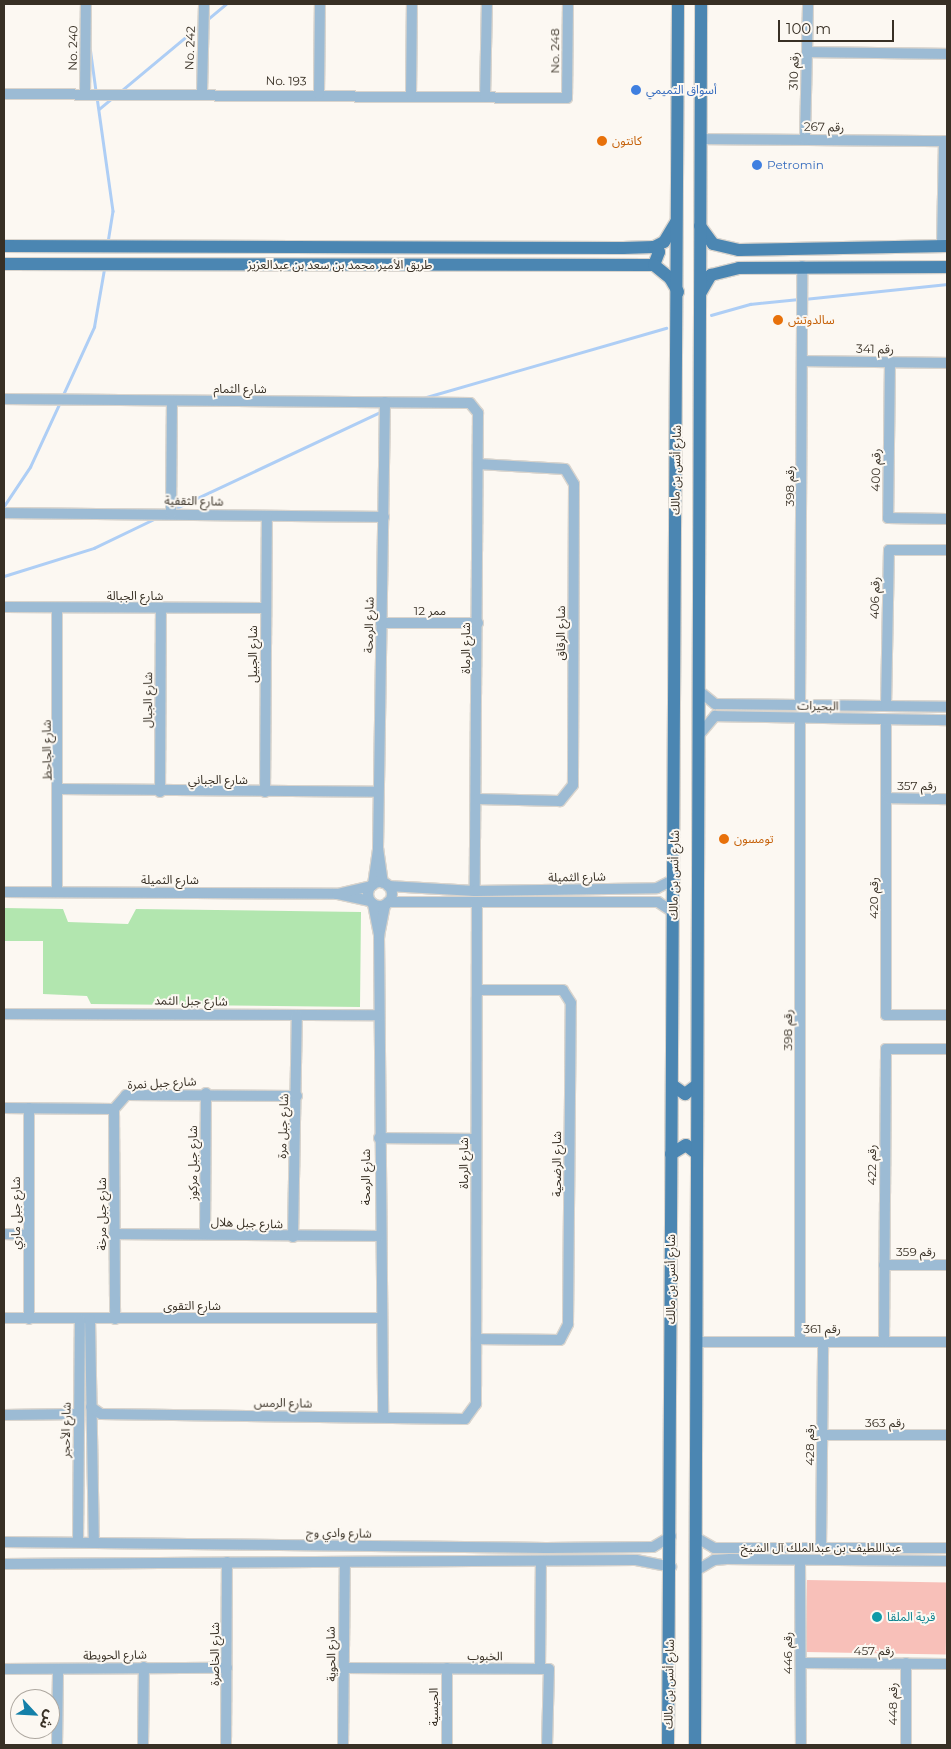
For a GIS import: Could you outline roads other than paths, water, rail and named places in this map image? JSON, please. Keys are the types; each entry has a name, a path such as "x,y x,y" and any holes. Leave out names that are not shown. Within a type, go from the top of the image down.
{"main road":[{"name":"شارع أنس بن مالك","path":"668,1745 671,1568 671,1154 673,912 675,879 674,555 678,292 678,4"},
{"name":"شارع أنس بن مالك","path":"695,1745 701,4"},
{"path":"678,216 672,232 654,247 659,252 654,265 670,278 678,292"},
{"path":"699,224 713,244 738,250 945,246"},
{"name":"طريق الأمير محمد بن سعد بن عبدالعزيز","path":"4,246 654,247"},
{"path":"738,250 736,260 739,268"},
{"name":"طريق الأمير محمد بن سعد بن عبدالعزيز","path":"4,264 654,265"},
{"path":"699,297 711,274 739,268 802,266 947,267"},
{"path":"672,1085 685,1094 697,1085"},
{"path":"671,1154 686,1145 696,1153"}],"street":[{"name":"No. 240","path":"85,93 86,4"},
{"name":"No. 242","path":"202,92 204,4"},
{"path":"318,94 320,4"},
{"path":"411,96 412,4"},
{"path":"485,97 487,4"},
{"name":"No. 248","path":"567,98 568,4"},
{"name":"رقم 310","path":"805,139 808,4"},
{"path":"808,52 947,54"},
{"name":"No. 193","path":"4,94 202,92 567,98"},
{"name":"رقم 267","path":"700,139 946,141"},
{"path":"945,246 946,141"},
{"name":"رقم 398","path":"800,705 802,266"},
{"name":"رقم 341","path":"803,361 947,363"},
{"name":"رقم 400","path":"890,362 888,518 947,519"},
{"name":"شارع الثمام","path":"4,399 172,402 470,403 474,407"},
{"path":"171,513 172,402"},
{"name":"شارع الرمحة","path":"379,885 377,792 385,402"},
{"name":"شارع الرماة","path":"474,407 478,413 478,799 475,891"},
{"name":"شارع الرقاق","path":"478,464 565,469 574,484 573,785 560,801 478,799"},
{"name":"شارع الثقفية","path":"4,513 384,516"},
{"name":"شارع الجبيل","path":"265,792 267,516"},
{"name":"رقم 406","path":"886,706 889,550 947,550"},
{"name":"شارع الجبالة","path":"4,607 266,608"},
{"name":"شارع الجاحظ","path":"57,608 60,789 57,892"},
{"name":"شارع الجبال","path":"160,792 161,608"},
{"name":"ممر 12","path":"381,623 478,624"},
{"name":"البحيرات","path":"699,691 716,704 947,707"},
{"path":"733,717 727,709 735,704"},
{"name":"البحيرات","path":"698,736 715,716 800,719 947,720"},
{"name":"رقم 398","path":"800,719 800,1342"},
{"name":"رقم 420","path":"886,720 886,1016 947,1015"},
{"name":"شارع الجباني","path":"60,789 160,792 377,792"},
{"name":"رقم 357","path":"887,798 947,799"},
{"name":"شارع الثميلة","path":"4,892 337,894 379,885 475,891 657,888 675,879"},
{"path":"379,885 392,895 387,904 379,936 371,903 379,885"},
{"name":"شارع الثميلة","path":"337,894 371,903 387,904 658,902 673,912"},
{"name":"شارع الرماة","path":"465,1419 476,1404 476,902"},
{"name":"شارع الرمحة","path":"379,936 379,1236 383,1417"},
{"name":"شارع الرضحية","path":"476,1339 560,1340 568,1324 571,1013 571,1003 562,990 477,990"},
{"name":"شارع جبل الثمد","path":"4,1014 379,1014"},
{"name":"شارع جبل مرة","path":"293,1237 297,1015"},
{"name":"رقم 422","path":"884,1342 886,1049 947,1049"},
{"name":"شارع جبل نمرة","path":"114,1109 126,1095 206,1093 297,1096"},
{"name":"شارع جبل مركوز","path":"205,1234 206,1093"},
{"path":"4,1108 114,1109"},
{"name":"شارع جبل ماري","path":"28,1108 29,1319"},
{"name":"شارع جبل مرخة","path":"114,1109 115,1318"},
{"path":"379,1138 476,1139"},
{"path":"4,1234 28,1234"},
{"name":"شارع جبل هلال","path":"114,1234 205,1234 293,1237 379,1236"},
{"name":"رقم 359","path":"884,1265 947,1265"},
{"name":"شارع التقوى","path":"4,1318 380,1318"},
{"name":"شارع الأحجر","path":"85,1319 91,1407 90,1477 94,1541"},
{"name":"شارع الأحجر","path":"78,1541 79,1414 85,1319"},
{"name":"رقم 361","path":"696,1342 947,1342"},
{"name":"رقم 428","path":"821,1548 823,1342"},
{"path":"91,1407 101,1414 91,1423"},
{"path":"4,1415 79,1414"},
{"name":"شارع الرمس","path":"101,1414 465,1419"},
{"name":"رقم 363","path":"822,1435 947,1435"},
{"path":"78,1477 90,1477"},
{"name":"شارع وادي وج","path":"4,1542 94,1541 636,1547 657,1546 671,1536"},
{"name":"عبداللطيف بن عبدالملك آل الشيخ","path":"697,1538 714,1548 947,1548"},
{"path":"636,1547 636,1560"},
{"path":"845,1547 845,1561"},
{"path":"736,1548 729,1552 736,1560"},
{"path":"4,1564 636,1560 671,1568"},
{"name":"عبداللطيف بن عبدالملك آل الشيخ","path":"697,1570 714,1560 947,1561"},
{"name":"رقم 446","path":"800,1561 801,1745"},
{"name":"شارع الخاصرة","path":"226,1745 227,1562"},
{"path":"542,1562 540,1669 549,1669 548,1745"},
{"name":"شارع الحوية","path":"343,1745 345,1563"},
{"name":"رقم 457","path":"801,1663 947,1664"},
{"name":"رقم 448","path":"906,1663 906,1745"},
{"path":"142,1745 144,1667"},
{"name":"شارع الحويطة","path":"4,1669 227,1668"},
{"name":"الخبوب","path":"345,1668 540,1669"},
{"name":"الحيسية","path":"447,1668 447,1745"},
{"path":"57,1745 58,1669"}],"waterway":[{"path":"208,19 226,4"},
{"path":"121,91 200,25"},
{"path":"90,47 96,91"},
{"path":"97,97 113,211 108,242"},
{"path":"99,109 111,99"},
{"path":"62,397 94,327 104,269"},
{"path":"804,299 947,284"},
{"path":"711,315 750,304 799,299"},
{"path":"423,398 666,328"},
{"path":"4,506 30,467 60,402"},
{"path":"174,509 382,411"},
{"path":"4,576 94,548 156,518"}],"place":[{"name":"أسواق التميمي","path":"636,90"},
{"name":"كانتون","path":"602,141"},
{"name":"Petromin","path":"757,165"},
{"name":"سالدوتش","path":"778,320"},
{"name":"تومسون","path":"724,839"},
{"name":"قرية الملقا","path":"877,1617"}]}
